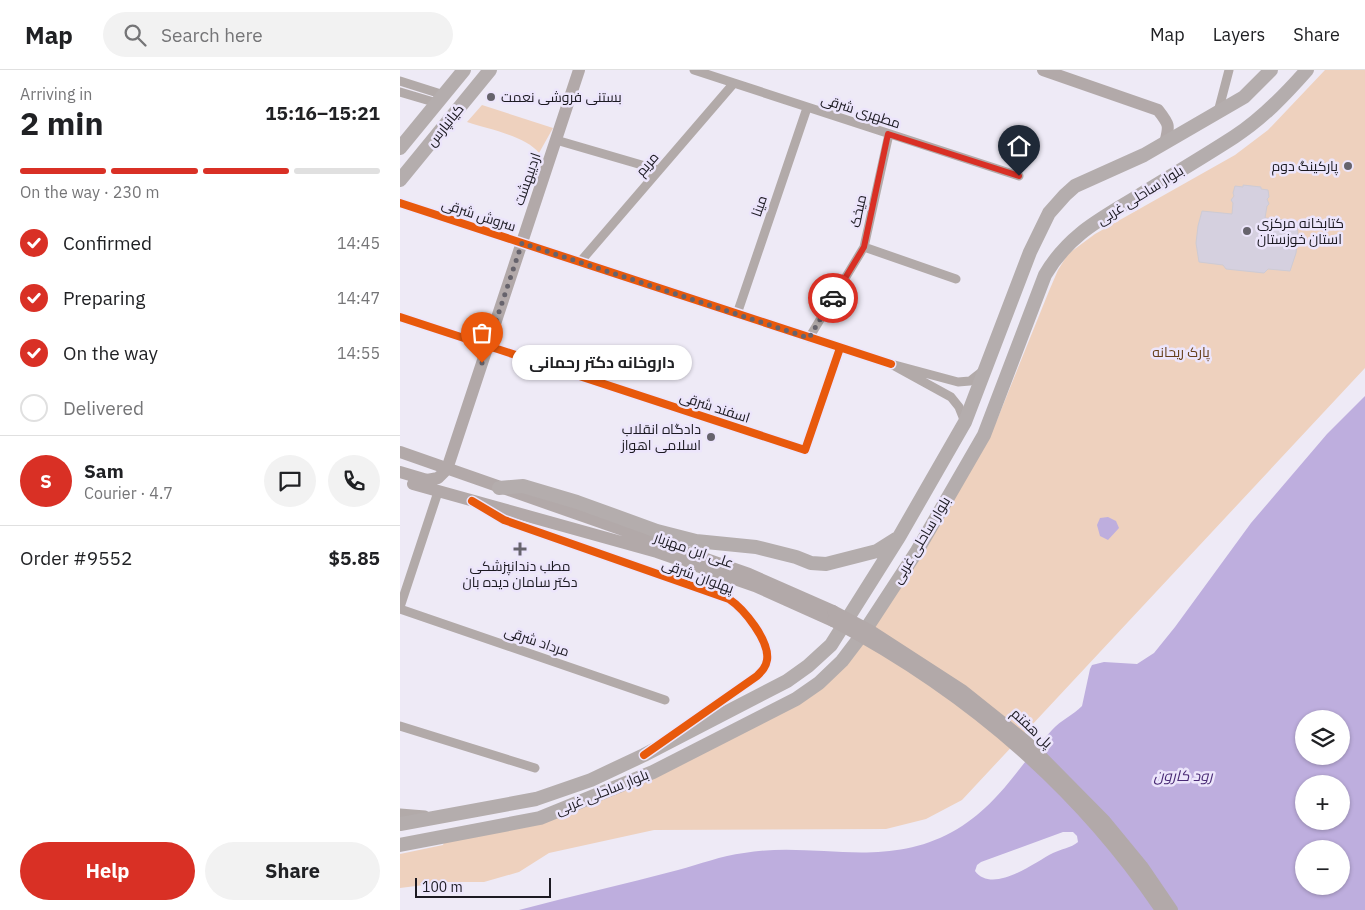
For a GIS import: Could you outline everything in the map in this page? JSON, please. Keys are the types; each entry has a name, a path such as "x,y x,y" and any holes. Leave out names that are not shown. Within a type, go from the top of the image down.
{"main road":[{"name":"کیانپارس","path":"400,148 464,70"},
{"name":"کیانپارس","path":"400,180 490,70"},
{"name":"اردیبهشت","path":"447,469 579,70"},
{"path":"1043,70 1158,110 1168,123 1169,129 1165,143"},
{"path":"1244,97 1260,70"},
{"name":"بلوار ساحلی غربی","path":"400,824 536,799 591,780 644,755 787,681 808,666 831,645 899,537 965,422 1030,252 1049,213 1075,186 1144,155 1244,97 1272,70"},
{"name":"بلوار ساحلی غربی","path":"400,845 540,818 653,772 796,700 819,683 842,661 864,632 917,551 984,435 1045,275 1056,257 1068,243 1091,225 1235,136 1265,114 1307,70"},
{"name":"پهلوان شرقی","path":"400,452 749,574 833,616"},
{"path":"400,472 427,480 438,478 447,469"},
{"name":"پهلوان شرقی","path":"400,480 541,519"},
{"path":"499,488 523,486 578,502 657,531 696,541 756,548 796,556 810,563 826,564 877,551 899,537"},
{"name":"علی ابن مهزیار","path":"541,519 656,552 833,616"},
{"name":"پل هفتم","path":"833,616 948,691 991,723 1021,749 1099,827 1135,871 1162,910"},
{"name":"پل هفتم","path":"833,616 871,631 925,665 962,690 1019,736 1105,821 1142,866 1172,910"}],"street":[{"name":"مطهری شرقی","path":"694,70 1019,176"},
{"path":"1218,112 1230,70"},
{"path":"400,81 441,99"},
{"name":"مریم","path":"580,262 734,83"},
{"path":"400,92 441,99"},
{"name":"مینا","path":"737,314 807,108"},
{"name":"میخک","path":"809,338 864,247 888,134"},
{"path":"556,140 659,170"},
{"name":"سروش شرقی","path":"400,203 891,364"},
{"path":"864,247 956,279"},
{"name":"اسفند شرقی","path":"400,317 805,450 840,348"},
{"path":"891,364 958,382 970,380 984,369"},
{"path":"891,364 951,396 959,407 965,422"},
{"path":"400,608 438,492"},
{"name":"پهلوان شرقی","path":"472,501 504,520 729,599 745,612 766,648 767,657 764,668 757,676 644,755"},
{"name":"مرداد شرقی","path":"400,608 665,700"},
{"path":"400,726 535,768"},
{"path":"400,813 440,817"}],"green space":[{"name":"پارک ریحانه","path":"1325,70 1365,70 1365,368 962,800 926,819 886,829 654,830 549,853 519,872 484,882 448,882 400,888 400,854 443,845 445,840 535,825 596,803 792,703 840,664 997,420 1049,291 1058,270 1068,254 1095,234 1235,155 1268,130"},
{"path":"482,105 553,128 539,153 533,147 516,138 467,122"}],"water":[{"name":"رود کارون","path":"1365,396 1365,910 519,910 735,854 771,850 874,852 900,850 926,843 952,832 983,810 1007,785 1052,730 1082,706 1092,665 1104,662 1137,664 1154,653 1251,523 1327,434","holes":["1063,832 1073,832 1077,836 1078,842 1014,874 992,880 983,877 975,871 977,865 981,862"]},
{"path":"1108,517 1116,521 1119,528 1108,540 1100,536 1097,525 1100,518"}],"building":[{"name":"کتابخانه مرکزی استان خوزستان","path":"1243,185 1261,187 1261,189 1268,190 1269,197 1267,199 1269,204 1265,218 1297,221 1296,253 1290,271 1268,269 1264,273 1226,269 1223,265 1199,262 1196,243 1202,211 1232,214 1233,203 1231,200 1234,196 1235,186 1243,187"}],"cycle path":[{"path":"400,203 891,364"},
{"path":"400,317 805,450 840,348"},
{"path":"472,501 504,520 729,599 742,610 755,626 767,652 767,660 762,671 644,755"}],"way so far":[{"path":"482,363 522,243 809,338 833,298"}],"place":[{"name":"بستنی فروشی نعمت","path":"491,97"},
{"name":"پارکینگ دوم","path":"1348,166"},
{"name":"کتابخانه مرکزی استان خوزستان","path":"1247,231"},
{"name":"داروخانه دکتر رحمانی","path":"482,363"},
{"name":"دادگاه انقلاب اسلامی اهواز","path":"711,437"},
{"name":"مطب دندانپزشکی دکتر سامان دیده بان","path":"520,549"}],"route":[{"path":"833,298 864,247 888,134 1019,176"}]}
